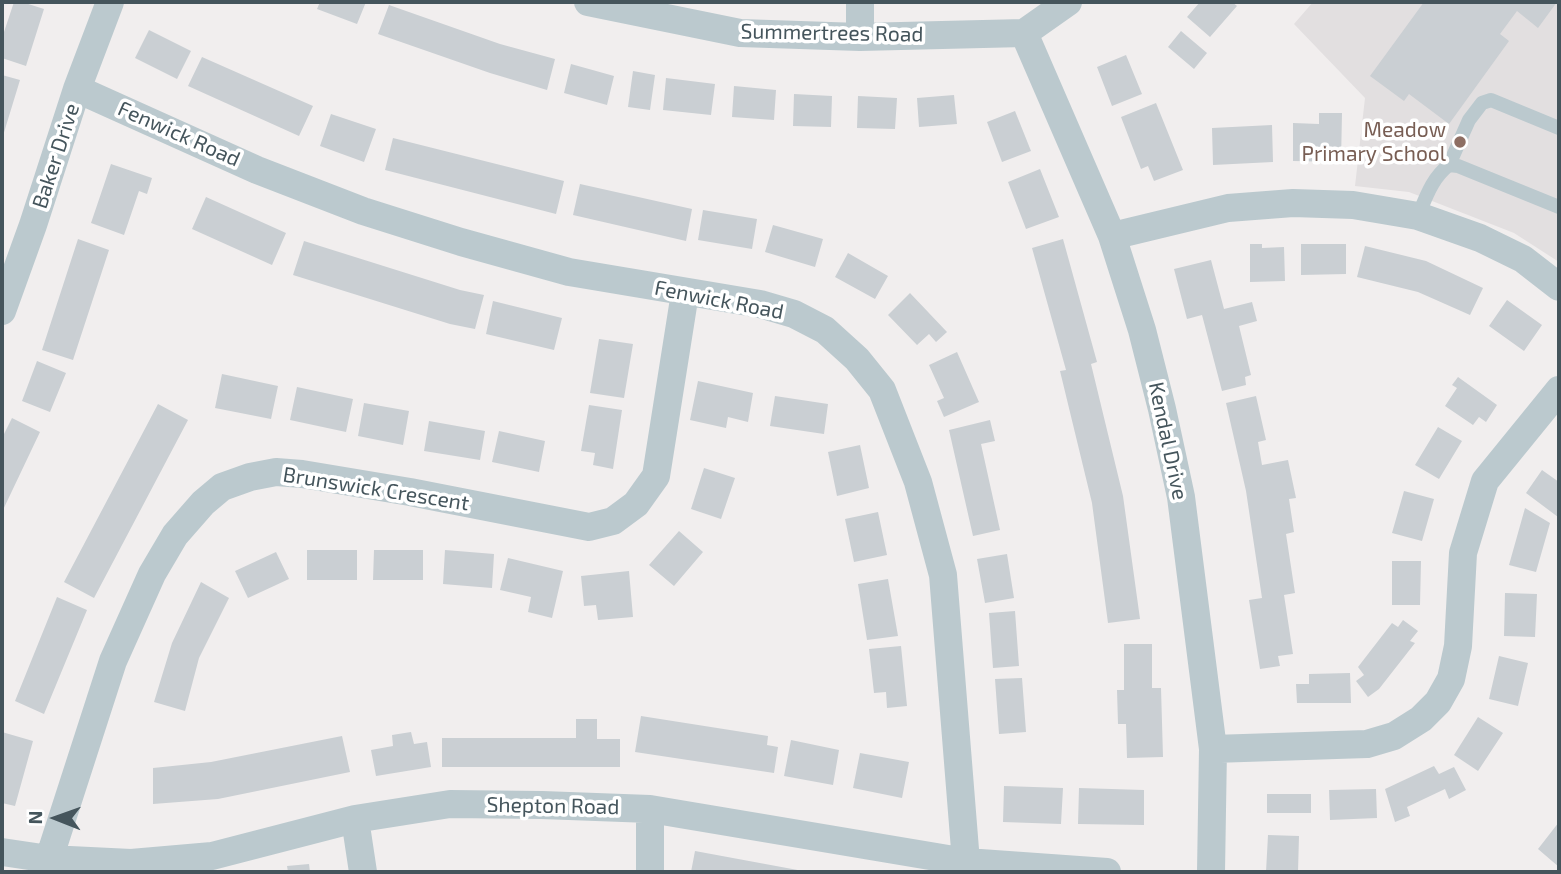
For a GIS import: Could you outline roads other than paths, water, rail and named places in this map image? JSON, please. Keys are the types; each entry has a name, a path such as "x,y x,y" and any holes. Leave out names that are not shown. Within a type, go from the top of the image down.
{"street":[{"name":"Baker Drive","path":"2,311 77,89 110,2"},
{"name":"Summertrees Road","path":"588,2 740,33 860,37 1024,33"},
{"path":"860,2 860,37"},
{"path":"1024,33 1069,2"},
{"name":"Kendal Drive","path":"1024,33 1112,236 1142,330 1162,409 1181,497 1213,750 1210,872"},
{"name":"Fenwick Road","path":"77,89 257,170 363,211 569,272 760,304 794,314 825,330 857,359 882,390 918,482 943,575 966,862"},
{"path":"1112,236 1228,208 1293,203 1353,205 1418,216 1480,238 1523,259 1559,287"},
{"name":"Brunswick Crescent","path":"49,859 113,661 152,574 175,536 202,503 222,487 250,477 276,472 410,492 589,527 613,522 636,504 656,476 685,293"},
{"path":"1213,750 1367,744 1394,736 1421,719 1438,702 1451,678 1458,646 1463,553 1485,481 1559,390"},
{"name":"Shepton Road","path":"2,852 49,859 131,863 212,856 355,819 450,804 542,804 650,809 966,862 1107,872"},
{"path":"650,809 650,872"},
{"path":"355,819 363,872"}],"lane":[{"path":"1418,216 1433,182 1449,165 1469,120 1482,103 1491,100 1559,128"},
{"path":"1449,165 1458,166 1559,208"}],"place":[{"name":"Meadow Primary School","path":"1460,142"}]}
